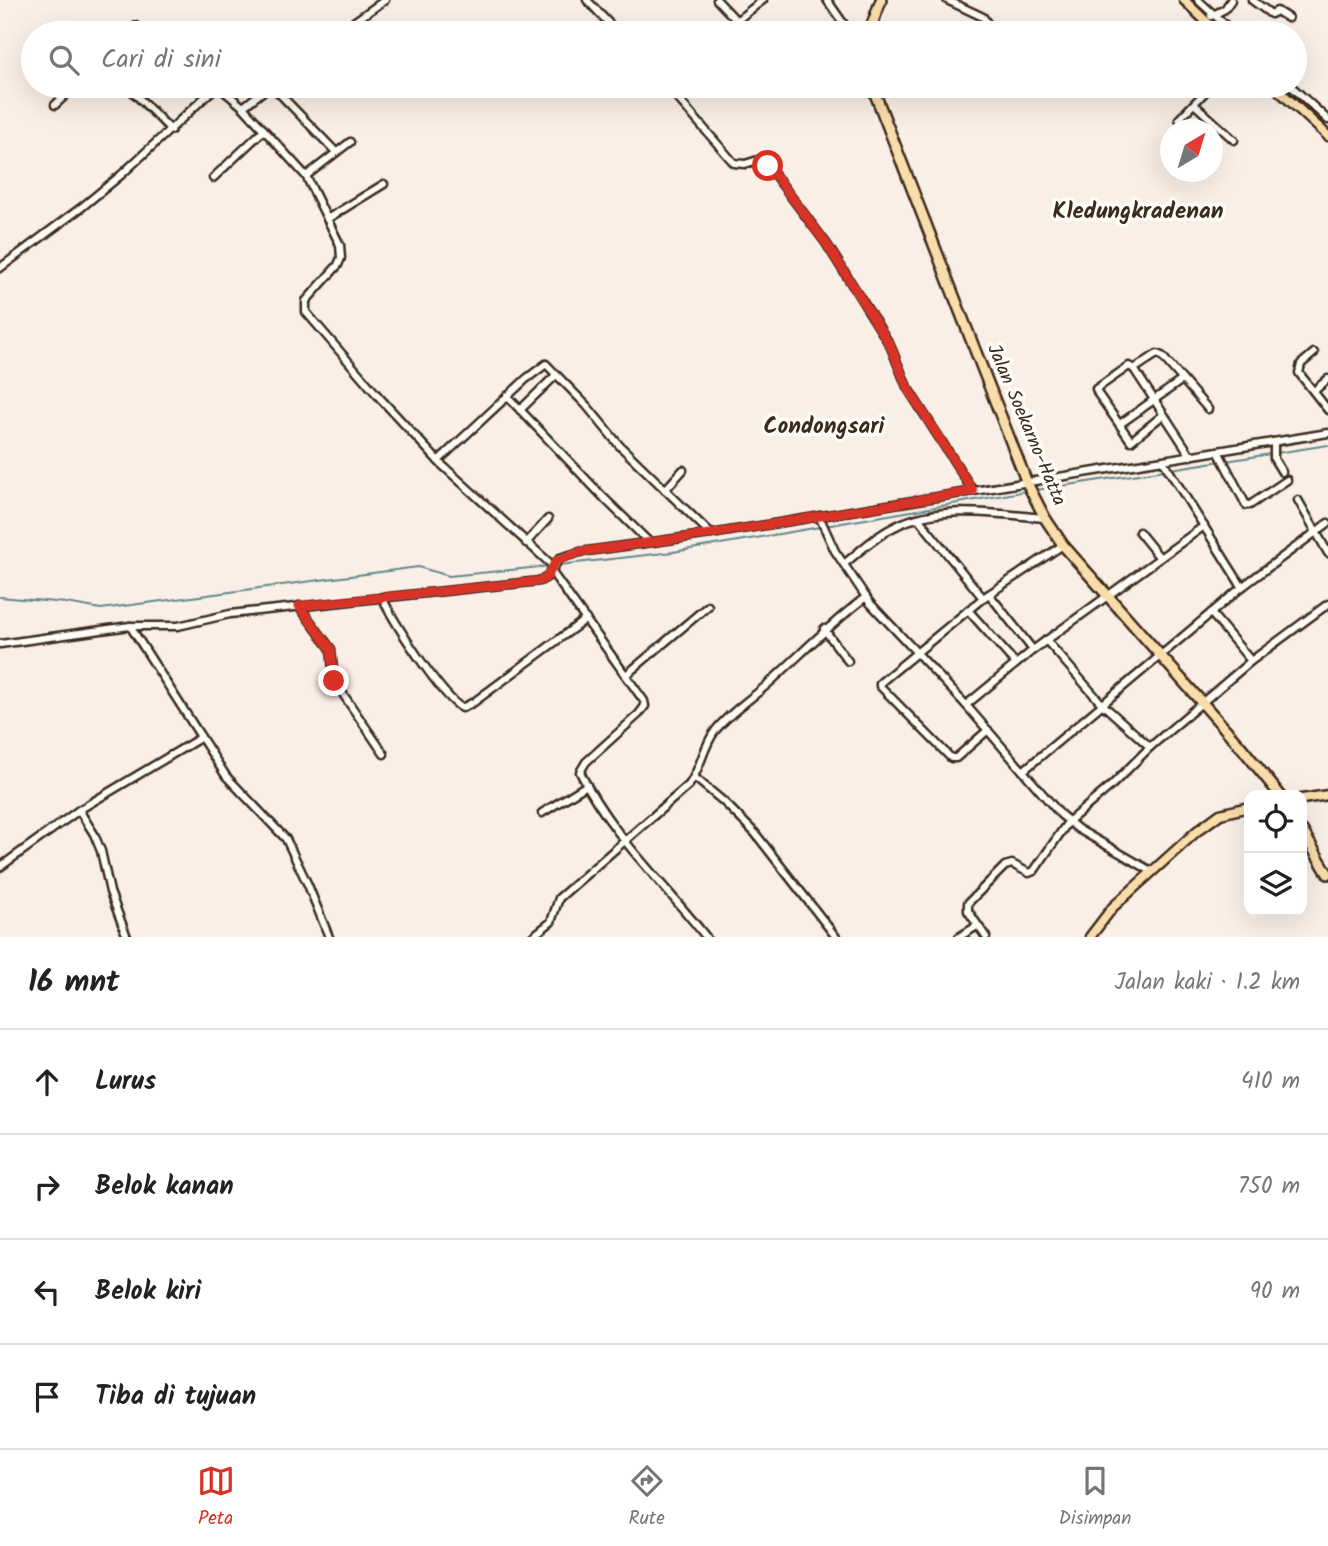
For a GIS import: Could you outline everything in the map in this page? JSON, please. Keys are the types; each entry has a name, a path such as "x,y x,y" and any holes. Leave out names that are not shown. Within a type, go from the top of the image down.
{"highway":[{"path":"873,21 881,0"},
{"name":"Jalan Soekarno-Hatta","path":"877,98 1030,488 1045,517 1063,545 1201,704 1242,747 1276,790"},
{"path":"1307,838 1328,874"}],"main road":[{"path":"1184,0 1203,19"},
{"path":"1287,98 1328,136"},
{"path":"1307,798 1328,795"},
{"path":"1090,937 1113,908 1212,819 1220,814 1244,808"}],"street":[{"path":"355,21 385,0"},
{"path":"587,0 607,21"},
{"path":"717,0 736,20 763,0"},
{"path":"827,0 842,21"},
{"path":"947,0 985,21"},
{"path":"1198,0 1221,21"},
{"path":"1203,19 1224,9 1231,0"},
{"path":"1252,0 1268,13 1277,11 1288,18"},
{"path":"55,105 62,98"},
{"path":"139,98 171,130"},
{"path":"0,268 82,207 205,98"},
{"path":"232,98 306,176 341,245 338,265 306,300 306,312 438,461 552,569 644,701 645,706 628,727 586,762 580,772 626,841 706,937"},
{"path":"243,107 255,98"},
{"path":"283,98 336,152"},
{"path":"677,98 734,163 745,164 758,160 768,166 826,243 890,345 907,387 973,491"},
{"path":"1179,119 1200,98"},
{"path":"1304,98 1328,120"},
{"path":"1194,104 1234,140"},
{"path":"213,178 264,130"},
{"path":"306,176 350,142"},
{"path":"327,219 384,184"},
{"path":"1314,353 1298,369 1328,410"},
{"path":"1134,369 1157,354 1162,356 1208,409"},
{"path":"438,461 544,363 587,406 619,445 711,534"},
{"path":"1163,415 1132,441 1096,389 1129,366 1134,369 1191,456"},
{"path":"520,410 556,375"},
{"path":"1314,391 1328,379"},
{"path":"1120,424 1182,380"},
{"path":"507,396 649,542"},
{"path":"0,644 130,626 178,626 230,614 540,581 560,558 580,552 711,534 973,491 1030,488 1163,461 1328,433"},
{"path":"1274,444 1274,459 1282,472"},
{"path":"1218,451 1246,505 1287,480"},
{"path":"1163,461 1242,587"},
{"path":"665,490 683,470"},
{"path":"1298,500 1328,553"},
{"path":"844,564 894,526 918,518 967,512 1045,517"},
{"path":"819,516 835,551 866,597 966,705 1068,822 1151,872"},
{"path":"918,518 1033,650"},
{"path":"526,543 548,519"},
{"path":"1023,771 1242,587 1328,523"},
{"path":"966,705 1046,640 1204,526"},
{"path":"1139,532 1160,558"},
{"path":"988,730 956,758 951,758 880,686 882,679 986,596 1063,545"},
{"path":"382,597 400,629 440,686 455,704 462,708 474,702 586,619"},
{"path":"531,937 551,922 559,898 689,785 709,739 719,726 769,683 824,629 866,597"},
{"path":"986,937 968,911 968,903 1007,864 1034,872 1068,822 1150,747 1251,661 1328,604"},
{"path":"299,606 331,649 334,681 384,754"},
{"path":"625,675 708,606"},
{"path":"968,610 1016,664"},
{"path":"1211,613 1251,661"},
{"path":"130,626 226,776 286,839 309,885 329,937"},
{"path":"824,629 848,661"},
{"path":"1046,640 1102,704 1150,747"},
{"path":"0,867 79,810 200,738"},
{"path":"694,777 755,833 836,937"},
{"path":"542,813 587,785"},
{"path":"79,810 101,851 110,892 127,937"},
{"path":"959,937 977,926"}],"waterway":[{"path":"1226,461 1328,445"},
{"path":"1171,469 1221,461"},
{"path":"1036,490 1165,470"},
{"path":"825,526 1027,491"},
{"path":"559,565 673,552 820,527"},
{"path":"0,597 101,609 418,567 449,576 550,566"}],"district":[{"name":"Kledungkradenan","path":"1138,212"},
{"name":"Condongsari","path":"824,427"}],"route":[{"path":"334,681 331,649 299,606 540,581 547,577 560,558 580,552 711,534 973,491 907,387 890,345 826,243 768,166"}]}
